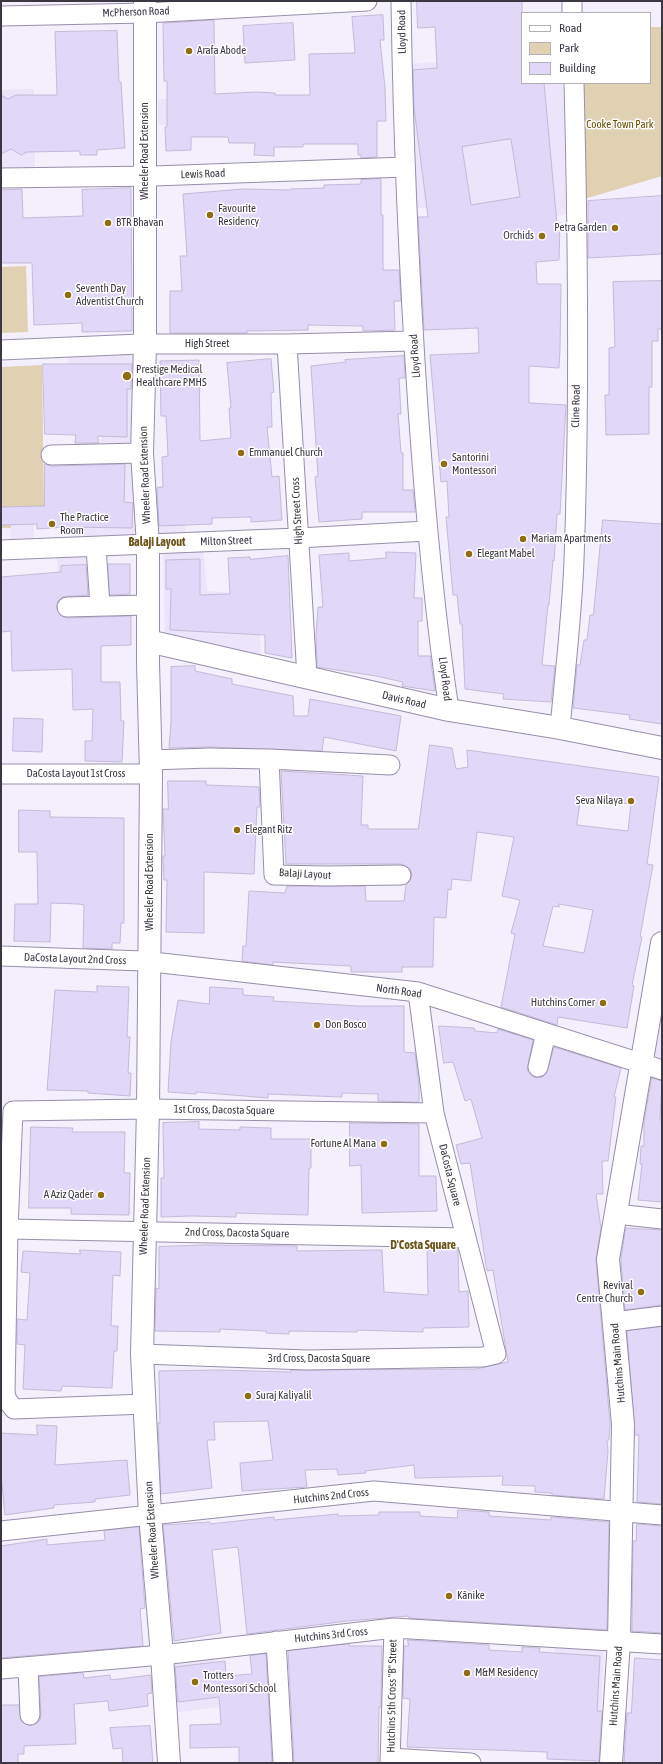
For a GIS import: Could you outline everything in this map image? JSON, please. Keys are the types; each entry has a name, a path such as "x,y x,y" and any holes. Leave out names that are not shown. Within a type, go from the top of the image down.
{"street":[{"name":"McPherson Road","path":"1,16 145,7 367,1"},
{"name":"Lloyd Road","path":"401,1 405,167 413,341 427,531 449,710"},
{"path":"572,1 572,12"},
{"name":"Wheeler Road Extension","path":"145,7 145,344 142,454 148,545 148,641 151,767 148,1109 142,1354 150,1515 162,1655 169,1763"},
{"name":"Cline Road","path":"560,728 574,561 577,385 577,182 574,84"},
{"name":"Lewis Road","path":"1,178 405,167"},
{"name":"High Street","path":"1,350 145,344 287,344 413,341"},
{"name":"High Street Cross","path":"287,344 298,538 308,677"},
{"path":"51,455 142,454"},
{"name":"Milton Street","path":"1,550 148,545 427,531"},
{"path":"96,547 100,606"},
{"path":"66,607 148,605"},
{"name":"Davis Road","path":"148,641 449,710 560,728 662,748"},
{"path":"151,767 209,758 269,759 390,765"},
{"name":"Balaji Layout","path":"269,759 274,875 401,875"},
{"name":"DaCosta Layout 1st Cross","path":"1,774 151,767"},
{"name":"Hutchins Main Road","path":"611,1763 619,1641 623,1424 608,1259 662,943"},
{"name":"DaCosta Layout 2nd Cross","path":"1,956 150,962"},
{"name":"North Road","path":"150,962 418,992 662,1070"},
{"name":"DaCosta Square","path":"418,992 434,1113 496,1354"},
{"path":"538,1067 546,1033"},
{"name":"1st Cross, Dacosta Square","path":"8,1229 13,1111 148,1109 434,1113"},
{"path":"616,1214 662,1219"},
{"path":"8,1229 5,1393 7,1400 14,1409 145,1404"},
{"name":"2nd Cross, Dacosta Square","path":"8,1229 466,1238"},
{"path":"614,1322 662,1316"},
{"name":"3rd Cross, Dacosta Square","path":"142,1354 307,1360 483,1357 496,1354"},
{"name":"Hutchins 2nd Cross","path":"1,1531 374,1491 662,1515"},
{"name":"Hutchins 3rd Cross","path":"1,1669 162,1655 394,1628 662,1644"},
{"name":"Hutchins 5th Cross \"B\" Street","path":"390,1761 394,1628"},
{"path":"276,1642 283,1763"},
{"path":"28,1667 30,1715"},
{"path":"390,1761 471,1763"}],"shaded area":[{"path":"521,57 521,84 563,84 566,214 445,242 442,209 416,208 406,64"},
{"path":"34,89 35,168 1,169 1,90"},
{"path":"199,98 199,125 158,125 158,99"},
{"path":"137,350 138,538 73,540 74,439 101,439 101,401 67,401 68,353"},
{"path":"156,486 184,486 185,536 157,538"},
{"path":"10,506 34,506 34,541 11,542"},
{"path":"203,549 207,591 258,595 261,656 165,634 163,551"},
{"path":"92,553 93,603 59,603 57,557"},
{"path":"662,988 662,1065 645,1058"},
{"path":"555,1646 604,1649 601,1711 552,1708"},
{"path":"213,1655 219,1707 173,1713 169,1660"}],"green space":[{"name":"Cooke Town Park","path":"651,27 662,27 662,176 581,200 578,84 651,84"},
{"path":"26,266 28,332 1,333 1,267"},
{"path":"42,365 44,506 10,507 11,528 1,528 1,367"}],"building":[{"path":"417,1 522,1 521,84 544,84 557,224 560,222 559,260 536,262 537,284 561,284 560,349 559,368 529,366 529,403 566,405 560,514 557,514 554,561 553,560 542,665 555,666 551,702 503,699 504,694 465,689 462,624 460,624 457,595 453,595 446,517 449,517 447,481 441,482 430,355 479,353 478,328 424,330 418,217 428,217 414,107 413,70 437,68 435,27 418,28","holes":["511,139 520,197 471,205 462,147"]},
{"path":"383,15 384,40 380,40 385,88 386,121 377,121 377,157 361,158 361,155 358,155 358,144 303,144 303,147 274,147 274,156 254,155 255,143 229,143 228,137 191,137 191,150 166,151 165,127 167,127 167,81 164,81 163,23 214,20 215,94 256,92 275,93 275,95 310,95 309,54 355,53 352,17"},
{"path":"293,23 295,60 245,63 243,26"},
{"path":"117,31 119,82 121,82 125,148 97,150 97,155 80,155 80,151 27,152 21,155 11,149 1,154 1,95 8,99 16,95 57,95 55,32"},
{"path":"381,179 381,215 383,215 383,270 399,270 401,301 394,301 395,330 363,331 363,326 308,325 308,330 247,331 247,333 170,333 170,291 182,291 180,256 187,256 183,194 243,189 290,190 324,188 324,185 361,184 361,180"},
{"path":"131,188 132,331 82,332 82,323 34,325 32,263 1,263 1,190 22,189 23,218 83,216 82,190"},
{"name":"Petra Garden","path":"662,196 662,254 588,258 588,201"},
{"path":"662,281 662,329 658,329 658,341 652,341 652,387 649,387 649,434 606,435 605,395 609,395 609,348 615,347 613,282"},
{"path":"404,356 405,378 399,378 401,414 398,414 401,453 403,453 403,490 413,490 415,512 362,512 362,519 319,522 315,477 318,476 311,366 346,362 345,360"},
{"path":"271,359 274,392 271,393 272,427 267,427 272,477 279,476 282,520 251,522 251,517 212,518 212,524 159,526 157,488 163,487 162,457 168,456 166,416 161,416 160,361 199,360 200,441 231,438 229,408 231,408 227,363"},
{"path":"43,364 132,364 131,389 127,389 127,437 98,436 98,443 75,443 76,435 45,434"},
{"path":"45,464 51,466 125,464 124,502 133,503 132,528 66,527 37,529 37,524 1,525 1,507 44,506"},
{"path":"603,520 662,524 662,724 629,719 630,715 573,708 577,665 580,665 584,640 587,640 590,615 593,615"},
{"path":"386,552 416,553 414,598 422,598 422,621 418,621 418,656 430,656 435,691 402,686 403,682 376,676 317,667 316,636 318,607 323,607 319,555 349,553 349,561 386,558"},
{"path":"288,556 292,658 265,653 265,635 170,630 171,589 166,589 166,560 200,559 200,595 230,594 228,558 250,557 250,559"},
{"path":"108,564 130,564 130,594 110,595"},
{"path":"86,565 88,595 62,597 58,601 56,608 61,616 67,618 131,616 131,645 101,646 101,682 120,682 121,721 124,721 122,762 85,761 85,741 92,741 93,709 73,710 72,669 12,671 11,631 1,632 1,577 61,572 61,566"},
{"path":"195,666 195,671 232,679 232,684 293,696 294,716 308,716 310,699 401,716 396,751 324,737 322,751 209,747 169,748 171,722 171,667"},
{"path":"14,718 43,719 42,752 13,751"},
{"path":"430,745 452,748 456,769 468,767 467,750 659,777 647,864 653,865 640,937 642,937 632,985 634,986 627,1028 558,1017 557,1025 501,1007 515,934 511,933 520,900 502,896 514,837 477,832 471,881 452,879 451,890 448,889 446,918 434,917 433,967 402,967 402,972 351,972 351,966 273,962 273,965 242,961 243,946 246,946 249,891 285,893 287,886 365,886 366,901 404,901 406,885 410,881 412,875 410,869 401,864 286,864 281,771 363,776 361,825 368,825 368,829 418,829","holes":["581,798 631,804 628,831 577,825","559,904 593,910 584,953 543,946 553,906 559,907"]},
{"path":"168,781 206,781 206,785 259,787 260,807 257,807 254,874 204,872 204,933 166,932 167,880 164,880 163,856 165,856 163,809 168,809"},
{"path":"19,810 50,811 50,817 124,818 124,923 121,923 120,943 112,943 112,949 83,948 84,905 79,904 51,903 50,942 14,941 15,904 38,904 37,852 19,852"},
{"path":"97,986 129,987 127,1037 130,1037 128,1073 131,1073 130,1096 88,1093 88,1091 47,1090 55,990 97,992"},
{"path":"210,987 243,989 243,995 274,997 273,1001 358,1006 404,1006 404,1052 415,1053 419,1085 419,1102 378,1101 378,1094 342,1093 342,1097 268,1094 268,1098 196,1092 196,1094 168,1092 171,1042 178,1000 209,1004"},
{"path":"439,1026 474,1028 475,1031 497,1033 498,1029 533,1040 527,1070 536,1078 542,1077 546,1074 554,1047 621,1068 614,1097 616,1097 608,1161 602,1161 603,1194 596,1194 601,1228 596,1260 610,1424 609,1440 607,1440 608,1451 604,1499 552,1495 552,1493 535,1492 535,1486 502,1485 503,1476 415,1478 414,1465 365,1471 366,1473 338,1475 337,1469 305,1470 307,1487 242,1491 240,1463 273,1460 268,1421 214,1422 215,1440 207,1440 212,1488 161,1494 158,1423 160,1423 159,1371 218,1370 291,1372 291,1370 476,1369 508,1362 493,1270 487,1271 470,1163 461,1164 456,1145 482,1138 471,1099 465,1101 453,1062 444,1063"},
{"path":"652,1078 662,1081 660,1120 662,1121 662,1202 638,1200 642,1164 640,1164 641,1146 644,1146 644,1122"},
{"path":"199,1122 199,1129 240,1130 240,1127 271,1128 271,1139 311,1139 308,1215 236,1213 236,1217 161,1217 161,1178 164,1178 163,1123"},
{"path":"350,1123 419,1124 419,1176 436,1176 437,1211 362,1213 361,1165 350,1166"},
{"path":"31,1127 73,1128 72,1132 125,1132 124,1173 130,1173 129,1215 71,1214 71,1208 29,1208"},
{"path":"626,1228 662,1230 662,1305 625,1310 621,1260"},
{"path":"204,1245 297,1246 297,1251 382,1250 384,1292 428,1295 427,1248 458,1249 459,1292 468,1291 469,1327 423,1328 423,1332 357,1330 357,1332 289,1331 289,1334 266,1333 266,1331 220,1329 220,1332 155,1331 156,1288 159,1289 159,1247"},
{"path":"80,1250 121,1252 120,1276 113,1275 111,1326 118,1326 117,1351 114,1351 112,1388 62,1386 61,1391 23,1389 25,1345 17,1344 17,1319 27,1320 30,1273 21,1272 23,1251 80,1254"},
{"path":"662,1327 662,1504 637,1502 639,1435 635,1435 627,1331"},
{"path":"37,1425 57,1426 55,1465 127,1460 130,1495 95,1499 95,1502 54,1505 54,1508 5,1515 1,1475 1,1433 37,1435"},
{"path":"458,1510 489,1512 489,1516 551,1520 551,1517 609,1522 607,1630 409,1618 409,1616 347,1621 247,1634 238,1547 212,1550 221,1633 174,1641 163,1525 210,1522 210,1524 274,1517 274,1520 338,1514 338,1516 379,1515 379,1512 420,1512 420,1516 457,1518"},
{"path":"637,1524 662,1526 662,1633 632,1631 633,1541 636,1541"},
{"path":"139,1527 145,1608 140,1609 143,1646 1,1658 1,1546 47,1539 47,1545 105,1540 104,1531"},
{"path":"408,1640 489,1645 489,1650 522,1652 522,1647 540,1648 539,1652 600,1656 597,1711 602,1711 599,1761 547,1759 547,1752 407,1747 410,1699 403,1698 404,1646 408,1646"},
{"path":"349,1644 349,1646 382,1646 378,1763 294,1763 288,1651"},
{"path":"266,1654 272,1763 239,1763 239,1747 190,1748 190,1725 221,1724 219,1697 178,1702 175,1667 225,1661 226,1676 252,1674 250,1656"},
{"path":"635,1658 662,1660 662,1763 624,1763 627,1713 631,1713"},
{"path":"83,1673 84,1678 110,1675 111,1680 151,1675 152,1693 147,1694 148,1706 109,1711 108,1701 74,1704 76,1744 24,1746 24,1754 18,1754 18,1763 1,1763 1,1705 19,1705 21,1721 30,1726 36,1724 40,1720 41,1715 39,1677"},
{"path":"150,1726 153,1763 123,1763 122,1748 113,1749 110,1728"}],"place":[{"name":"Arafa Abode","path":"189,51"},
{"name":"Favourite Residency","path":"210,215"},
{"name":"BTR Bhavan","path":"108,223"},
{"name":"Petra Garden","path":"615,228"},
{"name":"Orchids","path":"542,236"},
{"name":"Seventh Day Adventist Church","path":"68,295"},
{"name":"Prestige Medical Healthcare PMHS","path":"127,376"},
{"name":"Emmanuel Church","path":"241,453"},
{"name":"Santorini Montessori","path":"444,464"},
{"name":"The Practice Room","path":"52,524"},
{"name":"Mariam Apartments","path":"523,539"},
{"name":"Elegant Mabel","path":"469,554"},
{"name":"Seva Nilaya","path":"631,801"},
{"name":"Elegant Ritz","path":"237,830"},
{"name":"Hutchins Corner","path":"603,1003"},
{"name":"Don Bosco","path":"317,1025"},
{"name":"Fortune Al Mana","path":"384,1144"},
{"name":"A Aziz Qader","path":"101,1195"},
{"name":"Revival Centre Church","path":"641,1292"},
{"name":"Suraj Kaliyalil","path":"248,1396"},
{"name":"Kānike","path":"449,1596"},
{"name":"M&M Residency","path":"467,1673"},
{"name":"Trotters Montessori School","path":"195,1682"}],"district":[{"name":"Balaji Layout","path":"157,542"},
{"name":"D'Costa Square","path":"423,1245"}]}
